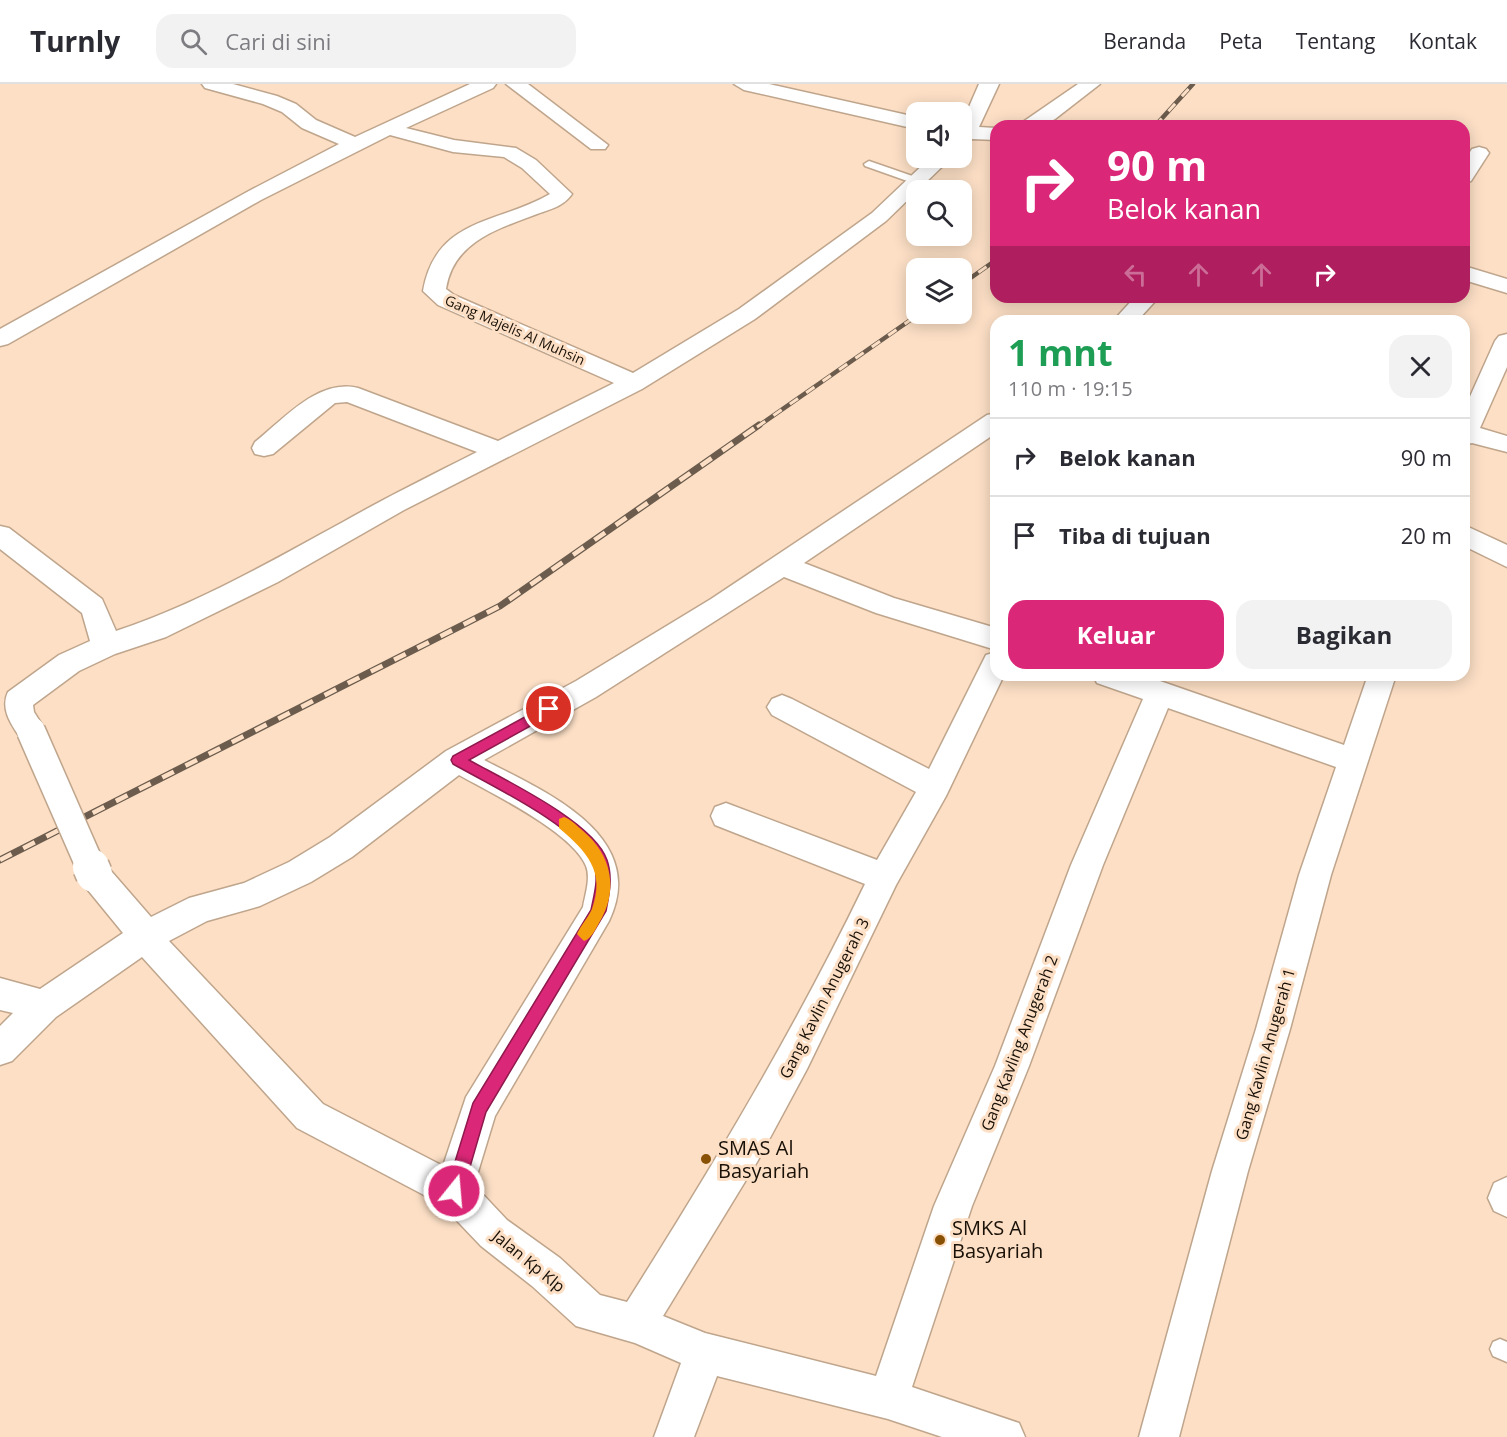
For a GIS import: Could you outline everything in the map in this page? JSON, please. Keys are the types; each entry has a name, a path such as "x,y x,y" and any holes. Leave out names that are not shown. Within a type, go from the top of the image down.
{"street":[{"path":"212,84 270,100 289,108 309,124 355,144"},
{"path":"0,339 223,213 355,144 486,84"},
{"path":"516,84 598,145"},
{"path":"972,117 989,84"},
{"path":"1039,120 1090,84"},
{"path":"757,85 866,114 906,121"},
{"name":"Gang Majelis Al Muhsin","path":"388,129 453,146 509,152 529,164 559,188 562,194 556,200 496,223 457,243 437,266 434,291 446,300 634,383"},
{"path":"972,135 990,134"},
{"path":"1470,167 1479,153"},
{"path":"918,180 931,168"},
{"path":"146,936 94,874 31,731 20,714 9,703 69,663 105,646 156,629 268,575 395,504 634,383 747,314 879,217 906,191"},
{"path":"1470,275 1507,286"},
{"path":"1130,315 1142,303"},
{"path":"1470,418 1507,341"},
{"path":"264,448 329,396 337,393 350,394 500,451"},
{"path":"0,1049 44,1006 146,936 200,908 249,896 300,872 341,847 457,760 586,689 782,565 990,425"},
{"path":"1470,426 1507,444"},
{"path":"0,535 92,606 100,622 105,646"},
{"path":"1470,537 1507,557"},
{"path":"782,565 886,606 990,637"},
{"name":"Gang Kavlin Anugerah 3","path":"636,1324 749,1139 848,954 884,877 935,787 990,675"},
{"path":"1126,681 1353,761"},
{"name":"Gang Kavlin Anugerah 1","path":"1159,1437 1230,1171 1273,1029 1315,875 1380,681"},
{"name":"Gang Kavling Anugerah 2","path":"888,1398 953,1206 1012,1066 1087,865 1160,692"},
{"path":"782,706 935,787"},
{"path":"454,1191 479,1109 598,911 603,885 600,861 576,834 554,815 457,760"},
{"path":"726,816 884,877"},
{"name":"Jalan Kp Klp","path":"146,936 162,958 310,1116 454,1191 494,1233 546,1272 590,1312 636,1324 705,1353 888,1398 1005,1437"},
{"path":"0,994 44,1006"},
{"path":"674,1437 705,1353"}],"lane":[{"path":"869,164 914,180"}],"railway":[{"path":"1160,120 1193,84"},
{"path":"972,277 990,264"},
{"path":"757,427 906,323"},
{"path":"0,860 500,606 759,425"}],"slow traffic":[{"path":"564,823 584,840 600,861 603,885 598,911 584,934"}],"place":[{"name":"SMAS Al Basyariah","path":"706,1159"},
{"name":"SMKS Al Basyariah","path":"940,1240"}],"route":[{"path":"454,1191 479,1109 598,911 603,885 600,861 584,840 554,815 457,760 549,709"}]}
